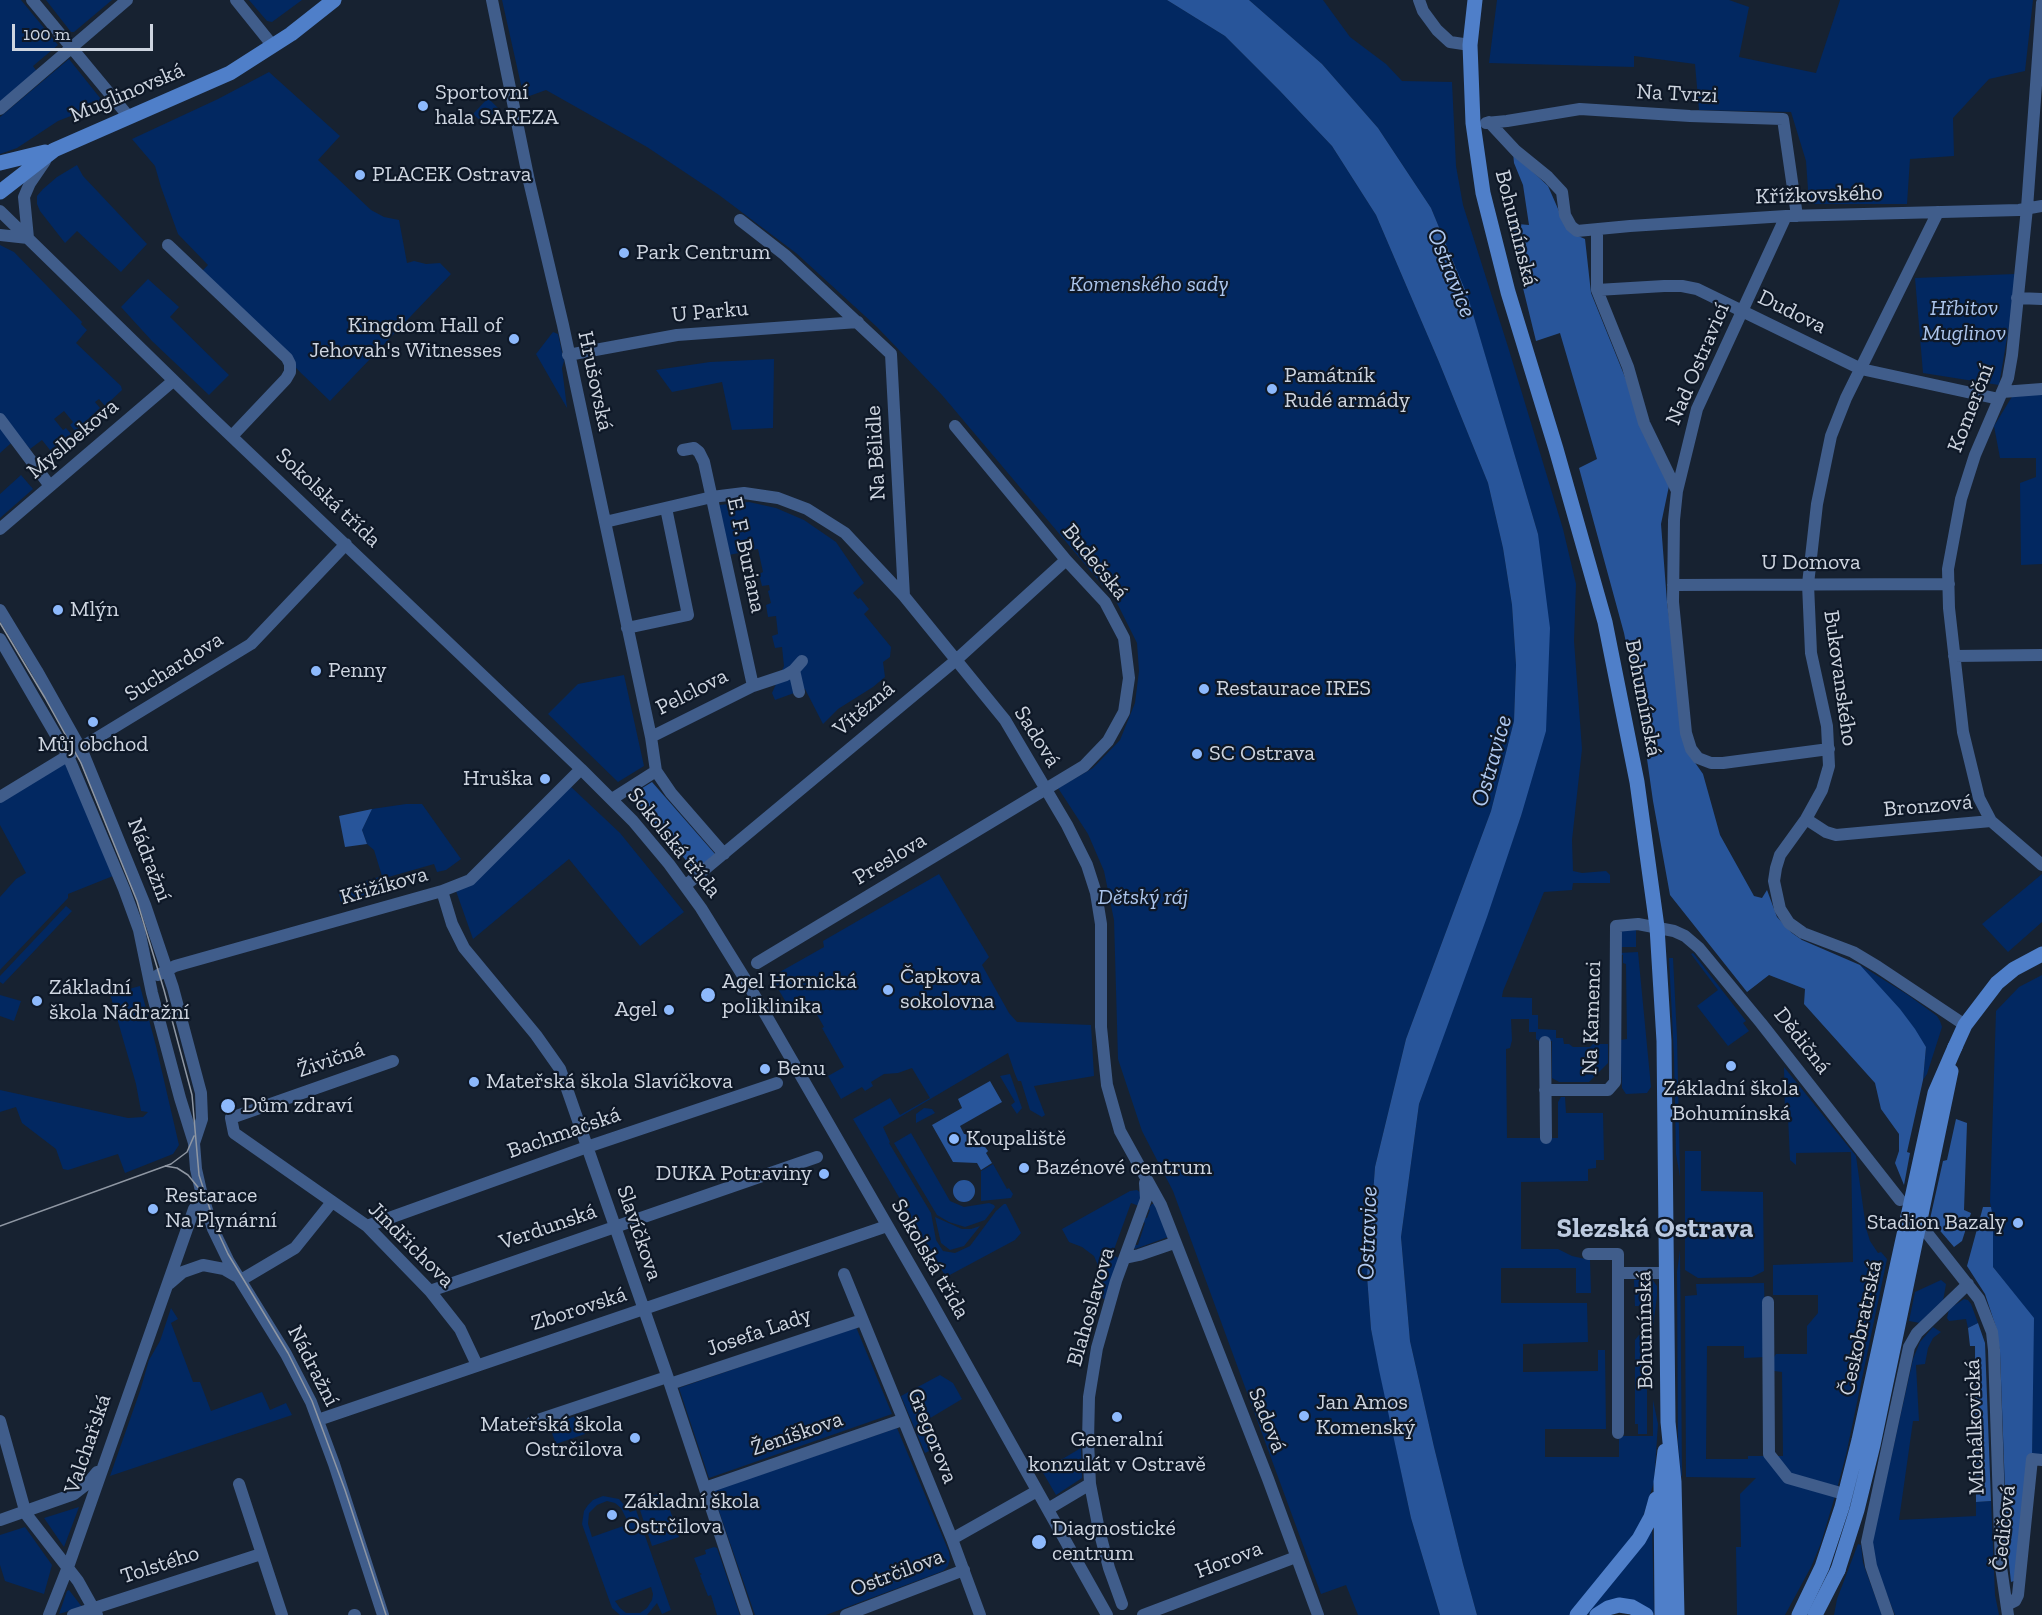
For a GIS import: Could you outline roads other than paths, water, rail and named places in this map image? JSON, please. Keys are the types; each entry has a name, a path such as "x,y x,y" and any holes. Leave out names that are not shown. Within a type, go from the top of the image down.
{"main road":[{"name":"Muglinovská","path":"0,192 54,150 230,73 273,46 334,0"},
{"name":"Bohumínská","path":"1475,0 1470,45 1473,123 1478,167 1490,224 1511,302 1586,550 1605,622 1637,782 1657,927 1664,1041 1668,1422 1674,1482 1677,1615"},
{"path":"0,163 54,150"},
{"name":"Českobratrská","path":"1799,1615 1822,1567 1842,1507 1859,1440 1935,1093 1965,1025 1997,983 2013,969 2042,954"},
{"name":"Českobratrská","path":"1815,1615 1838,1570 1857,1510 1943,1116 1955,1047"},
{"name":"Bohumínská","path":"1662,1615 1661,1482 1668,1422"},
{"path":"1577,1615 1639,1539 1651,1517 1661,1482"},
{"path":"1828,1615 1838,1570"},
{"path":"1597,1615 1608,1608 1619,1605 1637,1609 1646,1615"}],"street":[{"path":"32,0 129,117"},
{"path":"0,109 127,0"},
{"path":"236,0 273,46"},
{"name":"Hrušovská","path":"492,0 529,181 651,737 656,771"},
{"path":"1419,0 1437,30 1450,42 1470,45"},
{"name":"Komerční","path":"1991,821 1979,798 1963,732 1954,656 1948,570 1961,499 1975,455 2008,378 2012,355 2039,74 2042,3"},
{"name":"Na Tvrzi","path":"1473,123 1507,121 1580,109 1783,119 1791,216"},
{"name":"Křížkovského","path":"1489,122 1516,151 1548,177 1562,192 1565,215 1577,231 1791,216 2019,210 2042,206"},
{"path":"0,235 28,238 24,197 30,183 54,150"},
{"name":"Sokolská třída","path":"0,210 173,381 612,799 686,885 745,979 1107,1615"},
{"name":"Bukovanského","path":"1938,212 1846,398 1832,436 1817,504 1808,584 1811,653 1827,726 1829,766 1827,778 1806,819 1780,855 1774,881 1780,909 1789,923 1803,933 1853,952 1965,1025"},
{"name":"Nad Ostravicí","path":"1791,216 1697,409 1677,491 1673,602 1686,733 1691,749 1698,758 1711,763 1723,763 1829,749"},
{"name":"Na Bělidle","path":"740,220 785,255 891,354 904,596"},
{"path":"1597,230 1597,290 1628,367 1644,423 1677,491"},
{"path":"168,245 287,358 290,364 290,372 286,379 232,436"},
{"name":"Dudova","path":"1597,290 1682,286 1697,289 1861,369"},
{"path":"2018,298 2042,299"},
{"name":"U Parku","path":"568,355 677,334 858,322"},
{"path":"1861,369 2000,396 2042,389"},
{"name":"Myslbekova","path":"0,530 173,381"},
{"path":"0,419 50,486"},
{"name":"Budečská","path":"955,426 1066,560 1105,602 1124,638 1128,688 1124,712 1108,741 1084,766 1045,790"},
{"name":"E. F. Buriana","path":"683,450 694,448 704,462 753,686"},
{"name":"Sadová","path":"605,522 712,497 744,493 778,498 807,509 844,533 904,596 1005,720 1067,825 1087,865 1096,893 1101,924 1101,1027 1107,1085 1120,1131 1161,1205 1268,1479 1318,1615"},
{"path":"627,628 688,615 666,508"},
{"name":"Suchardova","path":"0,797 252,644 346,544"},
{"name":"Vítězná","path":"686,885 955,661 1066,560"},
{"name":"U Domova","path":"1673,585 1948,584"},
{"name":"Nádražní","path":"0,610 81,748 141,894 162,972 201,1093 202,1119 194,1143"},
{"name":"Nádražní","path":"0,639 68,756 118,874 139,930 155,1004 194,1143 196,1169 203,1199 218,1242 290,1360 318,1420 383,1615"},
{"path":"1954,656 2042,655"},
{"path":"753,686 798,666 800,692"},
{"name":"Pelclova","path":"651,737 753,686"},
{"name":"Křižíkova","path":"162,972 442,891 470,880 581,769"},
{"path":"612,799 656,771 724,854"},
{"name":"Preslova","path":"757,963 1045,790"},
{"name":"Bronzová","path":"1806,819 1826,832 1836,835 1991,821 2042,865"},
{"name":"Slavíčkova","path":"442,891 452,924 464,948 536,1035 560,1069 747,1615"},
{"name":"Na Kamenci","path":"1545,1090 1608,1090 1615,1082 1616,926 1638,924 1657,927"},
{"name":"Dědičná","path":"1657,927 1685,936 1699,948 1900,1200"},
{"name":"Na Kamenci","path":"1545,1042 1546,1138"},
{"name":"Živičná","path":"234,1132 231,1118 393,1061"},
{"name":"Bachmačská","path":"367,1226 587,1147 777,1083"},
{"name":"Jindřichova","path":"234,1132 367,1226 430,1290 460,1329 477,1365"},
{"name":"Verdunská","path":"430,1290 817,1157"},
{"name":"Blahoslavova","path":"1122,1604 1101,1539 1090,1484 1089,1396 1097,1348 1111,1297 1146,1199 1145,1179"},
{"name":"Valchařská","path":"49,1615 194,1209 203,1199"},
{"path":"166,1287 183,1272 203,1265 224,1269 241,1280 295,1248 332,1202"},
{"name":"Zborovská","path":"318,1420 887,1226"},
{"name":"Michálkovická","path":"1927,1233 1968,1284 1984,1310 1994,1344 2001,1567 2008,1610"},
{"path":"1125,1258 1174,1242"},
{"name":"Bohumínská","path":"1588,1254 1618,1254 1618,1433"},
{"path":"1618,1273 1666,1273"},
{"name":"Gregorova","path":"844,1274 952,1539 980,1615"},
{"path":"1888,1615 1871,1566 1867,1542 1873,1503 1909,1347 1917,1333 1968,1284"},
{"path":"1768,1302 1770,1454 1788,1478 1837,1492"},
{"name":"Josefa Lady","path":"532,1422 862,1320"},
{"name":"Ženíškova","path":"705,1488 902,1420"},
{"path":"0,1421 26,1512 68,1567 96,1612"},
{"name":"Čedičová","path":"2008,1610 2018,1595 2032,1459 2042,1460"},
{"path":"0,1520 68,1497 79,1491 105,1461"},
{"path":"239,1484 282,1615"},
{"path":"1048,1509 1090,1484"},
{"path":"952,1539 1037,1491"},
{"name":"Tolstého","path":"73,1615 96,1612 261,1554"},
{"name":"Horova","path":"1143,1615 1296,1557"},
{"name":"Ostrčilova","path":"846,1615 964,1570"}],"tram line":[{"path":"0,623 81,763 137,901 192,1095 199,1175 216,1228 228,1254 288,1353 312,1401 345,1490 386,1615"},
{"path":"0,1226 171,1164 187,1152 194,1136"},
{"path":"165,1166 177,1168 188,1175 201,1191"}],"place":[{"name":"Sportovní hala SAREZA","path":"423,106"},
{"name":"PLACEK Ostrava","path":"360,175"},
{"name":"Park Centrum","path":"624,253"},
{"name":"Kingdom Hall of Jehovah's Witnesses","path":"514,339"},
{"name":"Památník Rudé armády","path":"1272,389"},
{"name":"Mlýn","path":"58,610"},
{"name":"Penny","path":"316,671"},
{"name":"Restaurace IRES","path":"1204,689"},
{"name":"Můj obchod","path":"93,722"},
{"name":"SC Ostrava","path":"1197,754"},
{"name":"Hruška","path":"545,779"},
{"name":"Čapkova sokolovna","path":"888,990"},
{"name":"Agel Hornická poliklinika","path":"708,995"},
{"name":"Základní škola Nádražní","path":"37,1001"},
{"name":"Agel","path":"669,1010"},
{"name":"Základní škola Bohumínská","path":"1731,1066"},
{"name":"Benu","path":"765,1069"},
{"name":"Mateřská škola Slavíčkova","path":"474,1082"},
{"name":"Dům zdraví","path":"228,1106"},
{"name":"Koupaliště","path":"954,1139"},
{"name":"Bazénové centrum","path":"1024,1168"},
{"name":"DUKA Potraviny","path":"824,1174"},
{"name":"Restarace Na Plynární","path":"153,1209"},
{"name":"Stadion Bazaly","path":"2018,1223"},
{"name":"Jan Amos Komenský","path":"1304,1416"},
{"name":"Generalní konzulát v Ostravě","path":"1117,1417"},
{"name":"Mateřská škola Ostrčilova","path":"635,1438"},
{"name":"Základní škola Ostrčilova","path":"612,1515"},
{"name":"Diagnostické centrum","path":"1039,1542"}],"district":[{"name":"Slezská Ostrava","path":"1655,1229"}],"water label":[{"name":"Ostravice","path":"1451,273"},
{"name":"Ostravice","path":"1492,761"},
{"name":"Ostravice","path":"1368,1233"}],"park label":[{"name":"Komenského sady","path":"1149,285"},
{"name":"Hřbitov Muglinov","path":"1964,322"},
{"name":"Dětský ráj","path":"1143,898"}]}
